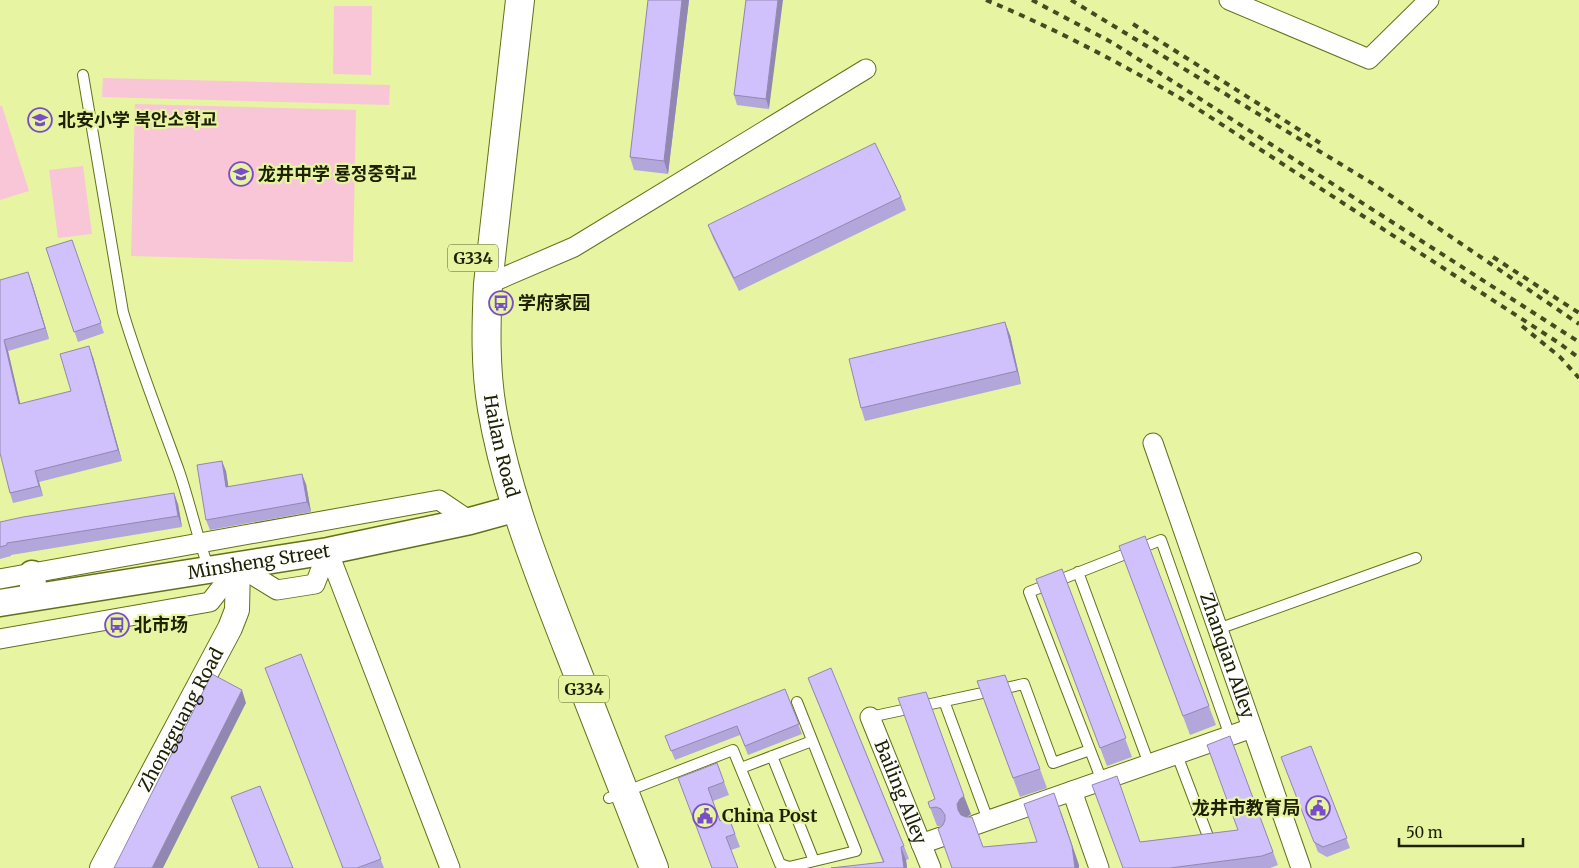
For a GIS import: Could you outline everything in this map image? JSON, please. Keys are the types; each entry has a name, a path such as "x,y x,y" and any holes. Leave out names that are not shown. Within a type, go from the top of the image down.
{"highway":[{"name":"Hailan Road","path":"501,0 474,241 468,332 474,396 487,468 537,569 616,795 636,868"},
{"name":"Hailan Road","path":"508,511 492,409 486,317 488,284 520,0"},
{"name":"Hailan Road","path":"616,795 654,868"}],"main road":[{"name":"Minsheng Street","path":"0,603 33,586 238,566 328,551 470,521 508,511"}],"street":[{"path":"1229,0 1369,59 1429,0"},
{"path":"488,284 574,246 866,69"},
{"name":"Zhanqian Alley","path":"1153,444 1301,868"},
{"path":"0,579 33,586 199,543 439,500 470,521"},
{"path":"328,551 450,868"},
{"path":"0,639 210,602 238,566"},
{"name":"Zhongguang Road","path":"102,868 230,628 237,610 238,566"},
{"name":"Bailing Alley","path":"870,717 931,868"},
{"path":"982,823 1252,728"},
{"path":"1072,791 1099,868"},
{"path":"921,844 941,837"}],"lane":[{"path":"83,75 123,312 180,473 199,543 210,570"},
{"path":"1102,781 1029,592 1161,540 1230,736"},
{"path":"1218,629 1416,558"},
{"path":"1078,572 1149,764"},
{"path":"870,717 1024,684 1053,763 1090,750"},
{"path":"944,701 982,823"},
{"path":"616,795 733,750 780,864 789,867 856,851 797,702"},
{"path":"741,768 812,741"},
{"path":"1177,755 1209,839"},
{"path":"772,756 814,861"}],"shaded area":[{"path":"334,6 372,6 371,75 333,74"},
{"path":"103,78 390,85 389,105 102,97"},
{"path":"135,104 356,110 353,262 131,256"},
{"path":"0,106 2,106 29,191 0,200"},
{"path":"83,166 92,234 58,238 49,170"}],"building":[{"path":"648,0 682,0 664,161 630,157"},
{"path":"746,0 778,0 766,99 734,95"},
{"path":"875,143 901,197 734,278 708,225"},
{"path":"72,240 101,323 74,332 46,248"},
{"path":"28,272 45,328 4,340 19,404 71,391 60,354 89,346 118,450 35,471 39,486 10,493 0,453 0,280"},
{"path":"1005,322 1017,371 861,408 849,359"},
{"path":"222,461 226,487 302,474 307,502 206,520 197,465"},
{"path":"174,493 178,516 7,543 7,545 0,547 0,522"},
{"path":"1145,536 1209,706 1183,716 1119,546"},
{"path":"1062,569 1126,738 1100,748 1036,579"},
{"path":"301,654 381,859 357,868 343,868 265,668"},
{"path":"831,668 904,846 901,847 904,868 831,868 884,862 808,678"},
{"path":"212,674 242,690 152,868 114,868"},
{"path":"1005,675 1040,769 1013,778 977,681"},
{"path":"785,689 799,724 745,746 737,726 671,751 665,736"},
{"path":"926,692 964,796 957,804 958,810 961,815 972,817 983,847 1037,842 1024,804 1054,793 1072,846 1075,868 952,868 938,829 943,825 945,815 941,809 936,807 930,808 928,802 935,799 898,698"},
{"path":"1230,736 1273,852 1262,856 1170,868 1123,868 1092,785 1117,776 1140,842 1238,830 1207,745"},
{"name":"龙井市教育局","path":"1311,746 1347,838 1323,847 1314,842 1281,757"},
{"name":"China Post","path":"717,763 724,782 708,788 720,821 729,818 735,834 726,837 738,868 712,868 678,778"},
{"path":"260,786 293,868 259,868 231,797"}],"railway":[{"path":"986,0 1088,48 1187,102 1559,343 1579,358"},
{"path":"1032,0 1113,43 1579,342"},
{"path":"1071,0 1375,185 1579,324"},
{"path":"1133,24 1320,143"},
{"path":"1493,257 1579,313"},
{"path":"1522,326 1560,357 1579,378"}],"place":[{"name":"北安小学 북안소학교","path":"40,120"},
{"name":"龙井中学 룡정중학교","path":"241,174"},
{"name":"学府家园","path":"501,303"},
{"name":"北市场","path":"117,625"},
{"name":"龙井市教育局","path":"1318,808"},
{"name":"China Post","path":"705,816"}]}
